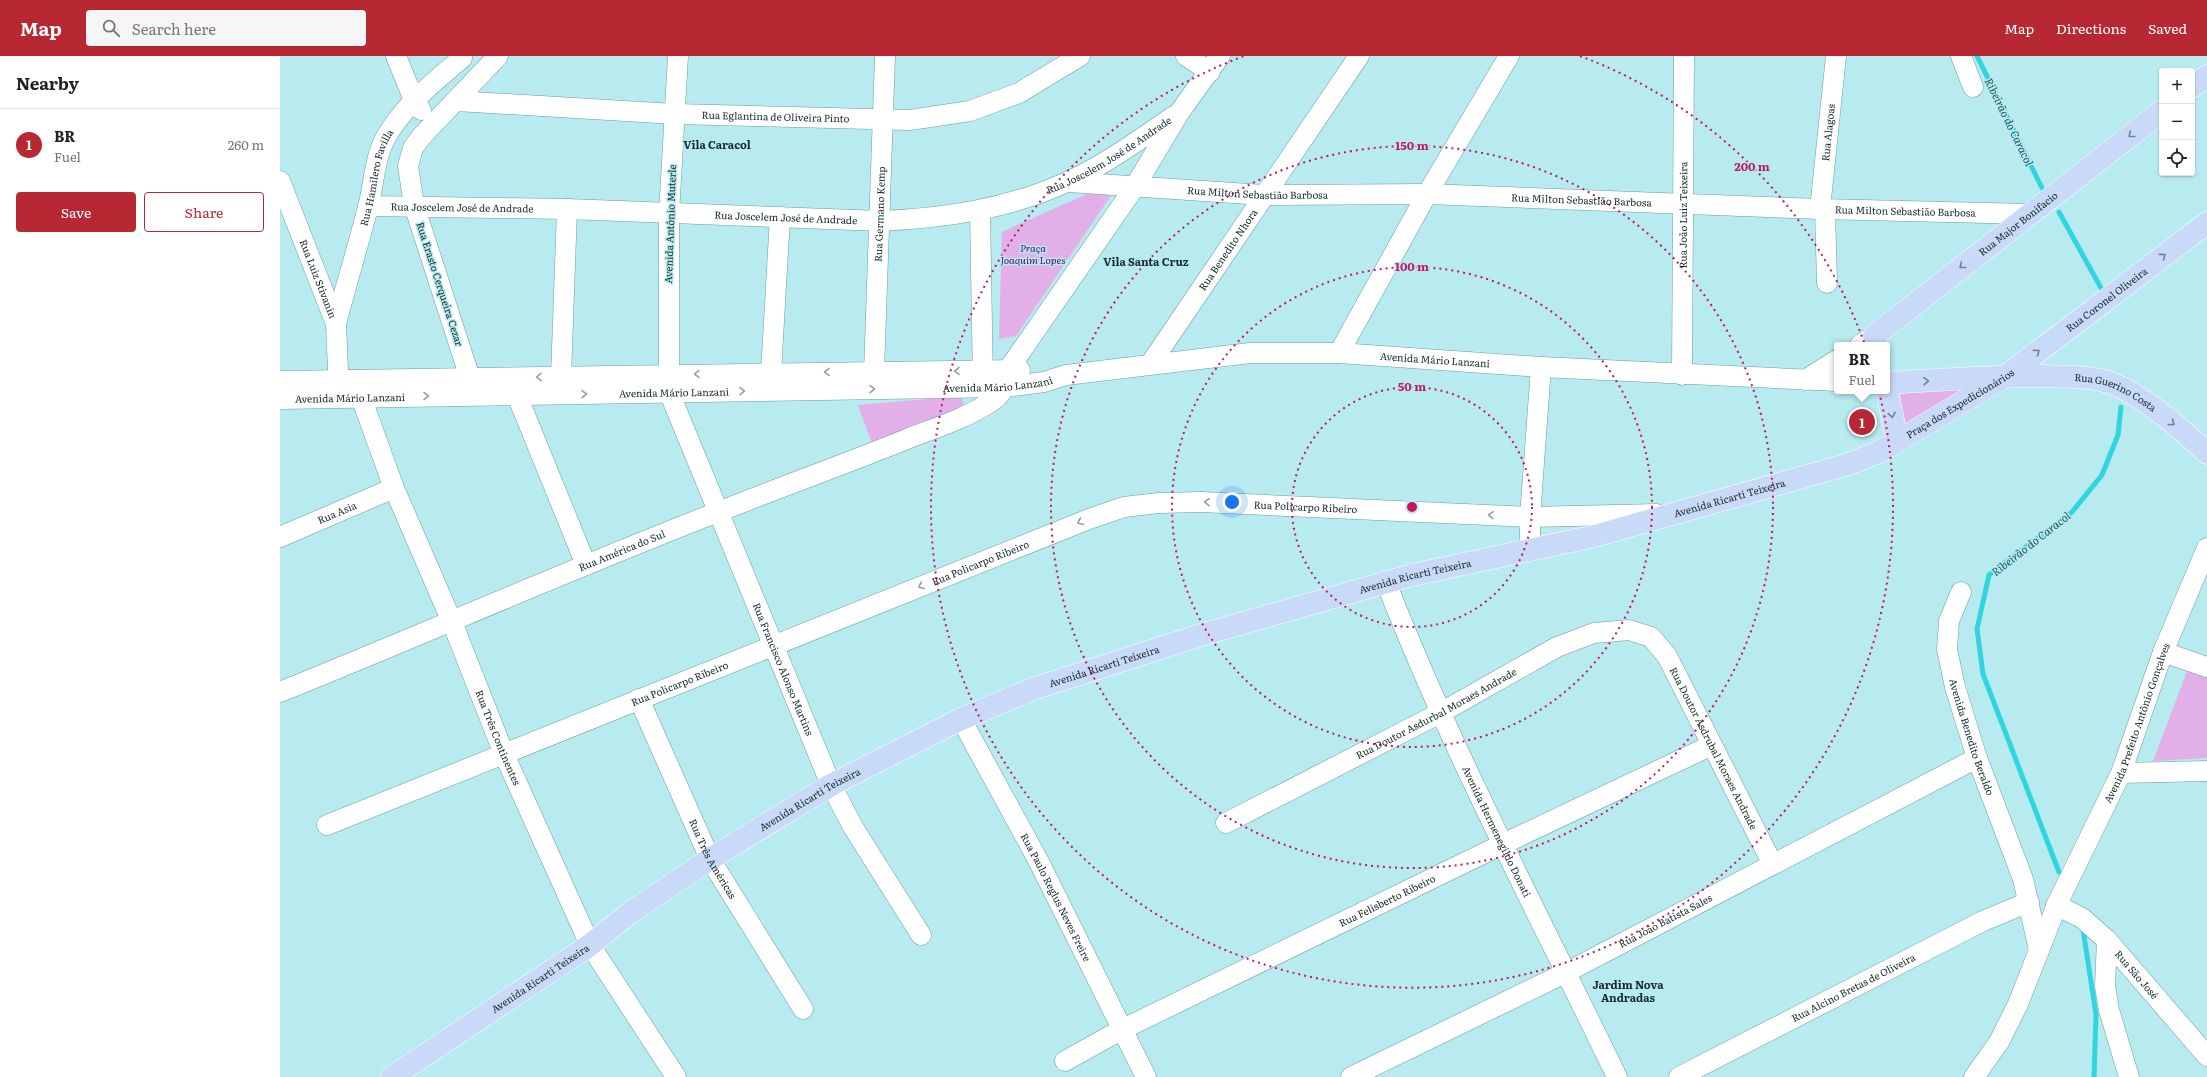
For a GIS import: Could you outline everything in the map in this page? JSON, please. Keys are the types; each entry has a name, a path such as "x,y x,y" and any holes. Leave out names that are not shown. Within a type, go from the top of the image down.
{"main road":[{"path":"2195,85 2207,76"},
{"name":"Rua Major Bonifacio","path":"1870,342 2159,113"},
{"name":"Rua Coronel Oliveira","path":"2006,376 2207,223"},
{"name":"Praça dos Expedicionários","path":"1890,383 2006,376"},
{"name":"Praça dos Expedicionários","path":"1888,394 1897,441 2006,376"},
{"name":"Rua Guerino Costa","path":"2006,376 2086,377 2112,384 2143,401 2193,439 2207,453"},
{"name":"Avenida Ricarti Teixeira","path":"392,1077 590,945 631,912 710,859 832,785 961,719 1033,689 1109,663 1386,582 1595,536 1849,464 1881,451 1897,441"}],"street":[{"path":"396,56 414,100 432,125"},
{"name":"Rua Erasto Cerqueira Cezar","path":"470,378 414,205 408,166 413,148 432,125 457,101 498,56"},
{"name":"Avenida Antônio Muterle","path":"668,384 669,214 678,56"},
{"name":"Rua Germano Kemp","path":"874,372 881,221 885,56"},
{"name":"Rua Eglantina de Oliveira Pinto","path":"457,101 675,114 883,121 910,120 970,111 1019,93 1080,56"},
{"path":"1007,378 1134,188 1179,113 1215,64 1186,56"},
{"name":"Rua Benedito Nhora","path":"1151,363 1359,56"},
{"path":"1339,352 1427,194 1509,56"},
{"name":"Rua João Luiz Teixeira","path":"1682,375 1684,56"},
{"name":"Rua Alagoas","path":"1827,283 1822,209 1836,56"},
{"path":"1961,56 1973,87"},
{"name":"Rua Hamilero Favilla","path":"336,324 368,206 376,165 384,141 398,119 414,100 462,58"},
{"name":"Rua Joscelem José de Andrade","path":"368,206 414,205 568,209 881,221 928,219 980,211 1029,197 1068,182 1119,153 1179,113"},
{"path":"376,165 408,166"},
{"name":"Rua Luiz Stivanin","path":"280,181 336,324 348,388"},
{"name":"Rua Milton Sebastião Barbosa","path":"1068,182 1134,188 1264,195 1427,194 1822,209 2030,214"},
{"path":"561,376 568,209"},
{"path":"966,415 983,379 980,211"},
{"path":"771,373 780,217"},
{"name":"Avenida Mário Lanzani","path":"280,381 348,388 983,379 1066,375 1151,363 1250,353 1339,352 1541,368 1834,381"},
{"path":"1806,380 1834,362"},
{"path":"1530,551 1530,517 1541,368"},
{"name":"Avenida Mário Lanzani","path":"280,399 348,388 470,378 513,386 561,376 668,384 771,373 874,372 983,379"},
{"name":"Rua América do Sul","path":"280,692 452,622 586,565 966,415 997,398 1007,378"},
{"name":"Rua Francisco Alonso Martins","path":"668,384 718,512 832,785 853,827 921,935"},
{"path":"513,386 586,565"},
{"name":"Rua Três Continentes","path":"348,388 394,488 452,622 504,754 590,945 676,1077"},
{"name":"Rua Asia","path":"280,537 394,488"},
{"name":"Rua Policarpo Ribeiro","path":"327,825 1089,519 1124,508 1159,503 1201,502 1530,517 1673,514"},
{"name":"Avenida Prefeito Antônio Gonçalves","path":"1974,1077 1999,1042 2018,1004 2056,907 2121,773 2163,652 2207,548"},
{"name":"Avenida Hermenegildo Donati","path":"1386,582 1442,712 1503,844 1567,972 1617,1077"},
{"name":"Avenida Benedito Beraldo","path":"1961,592 1949,621 1947,649 1955,687 1977,758 2023,878 2039,950"},
{"name":"Rua Doutor Asdurbal Moraes Andrade","path":"1226,823 1442,712 1557,647 1594,633 1629,630 1651,637"},
{"name":"Rua Doutor Asdrubal Moraes Andrade","path":"1651,637 1667,656 1772,863"},
{"path":"2163,652 2207,667"},
{"name":"Rua Três Américas","path":"639,699 710,859 803,1009"},
{"name":"Rua Paulo Reglus Neves Freire","path":"961,719 1034,853 1146,1077"},
{"name":"Rua Felisberto Ribeiro","path":"1065,1061 1122,1030 1503,844 1712,745"},
{"name":"Rua João Batista Sales","path":"1351,1077 1567,972 1772,863 1977,758"},
{"path":"2121,773 2207,771"},
{"name":"Rua Alcino Bretas de Oliveira","path":"1679,1077 1983,921 2028,902"},
{"name":"Rua São José","path":"2056,907 2082,918 2107,940 2207,1056"},
{"path":"2107,940 2105,986 2108,1004 2129,1077"}],"green space":[{"name":"Praça Joaquim Lopes","path":"1116,188 1016,336 999,339 1002,232 1087,194"},
{"path":"1973,385 1904,431 1899,389"},
{"path":"951,397 961,398 964,403 962,408 872,443 858,405"},
{"path":"2188,669 2207,675 2207,758 2153,761"}],"waterway":[{"name":"Ribeirão do Caracol","path":"1977,56 2042,188"},
{"name":"Ribeirão do Caracol","path":"2059,212 2101,288"},
{"name":"Ribeirão do Caracol","path":"2059,872 1983,674 1977,629 1989,575 2072,512 2102,475 2118,435 2121,407"},
{"name":"Ribeirão do Caracol","path":"2083,929 2096,1015 2094,1077"}],"place":[{"name":"BR","path":"1862,422"}],"district":[{"name":"Vila Caracol","path":"717,145"},
{"name":"Vila Santa Cruz","path":"1146,262"},
{"name":"Jardim Nova Andradas","path":"1628,991"}]}
